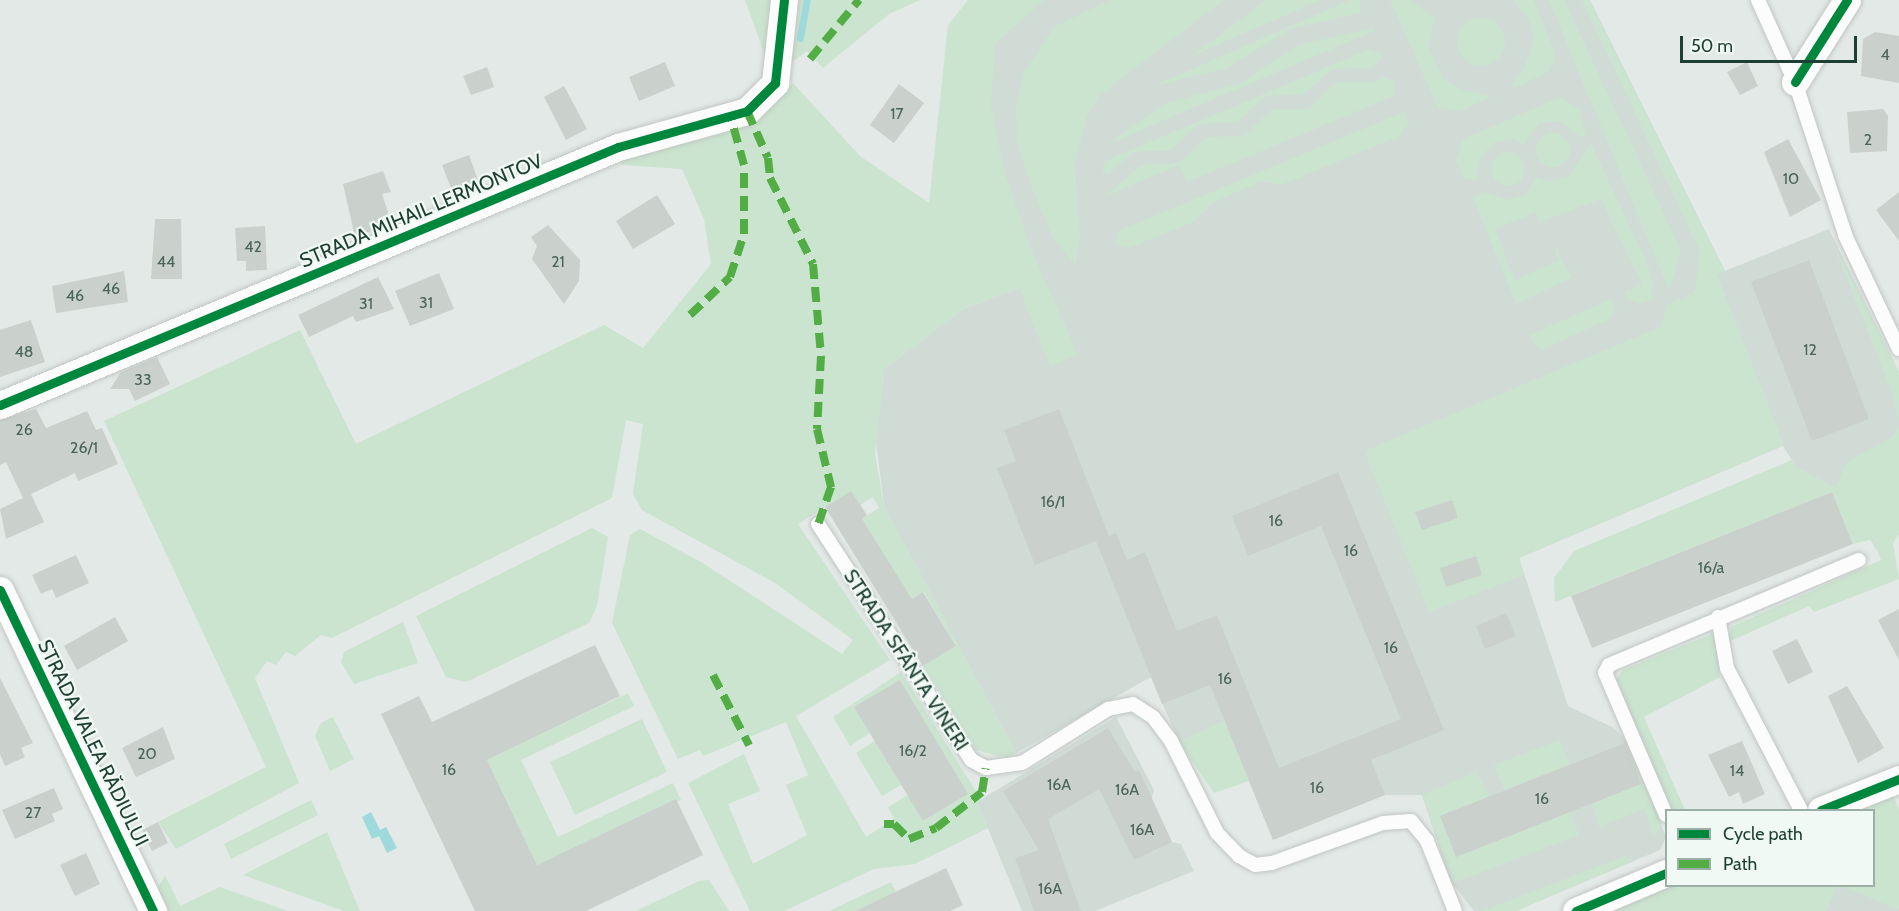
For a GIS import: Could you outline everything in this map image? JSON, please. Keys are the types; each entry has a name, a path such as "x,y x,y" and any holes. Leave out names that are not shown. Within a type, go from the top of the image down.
{"street":[{"name":"STRADA MIHAIL LERMONTOV","path":"0,405 618,147 747,111 775,83 784,0"},
{"path":"1795,82 1847,0"},
{"name":"STRADA VALEA RĂDIULUI","path":"0,590 153,911"},
{"path":"1824,809 1899,779"},
{"path":"1576,911 1665,873"}],"lane":[{"path":"1758,0 1795,82 1846,237 1899,349"},
{"name":"STRADA SFÂNTA VINERI","path":"818,524 971,760 994,769 1022,763 1108,709 1133,704 1153,717 1171,741 1217,833 1239,856 1255,865 1272,863 1383,823 1411,821 1427,842 1455,911"},
{"path":"1665,813 1605,673 1619,658 1859,560"},
{"path":"1718,617 1727,668 1800,809"}],"shaded area":[{"path":"1031,0 1590,0 1725,271 1829,229 1899,372 1899,534 1876,549 1842,491 1797,468 1783,446 1519,558 1568,706 1614,728 1628,742 1665,834 1660,850 1516,911 1474,911 1450,880 1422,795 1385,795 1273,840 1225,721 1179,742 1151,677 1016,753 884,506 875,433 885,368 963,309 1019,288 972,49"},
{"path":"1116,717 1154,790 1151,800 1171,842 1181,844 1194,871 1095,911 1022,911 977,802"},
{"path":"1899,816 1899,911 1709,911 1758,887 1875,887"}],"green space":[{"path":"745,0 776,0 768,64"},
{"path":"793,0 920,0 889,14 823,68 807,51 788,65"},
{"path":"968,0 1044,0 995,44 991,105 1004,170 1032,251 1078,355 1050,366 1019,288 963,309 885,368 875,454 884,506 1016,753 1006,758 976,750 923,666 956,646 924,592 912,599 858,521 879,508 873,497 860,505 851,491 798,524 890,660 796,716 866,837 894,819 888,807 908,795 923,821 968,794 870,733 850,746 833,717 901,672 981,799 977,802 988,828 915,864 874,869 784,911 750,911 688,783 744,754 760,791 728,804 753,864 807,835 786,785 808,775 786,722 703,756 700,750 678,759 612,623 630,535 640,529 701,562 842,654 853,640 775,583 642,510 633,494 643,424 626,420 612,498 332,638 321,635 295,656 286,652 276,665 267,661 255,678 299,783 176,849 158,822 266,767 104,421 300,330 356,444 604,325 643,348 711,264 704,219 682,169 622,165 618,159 722,134 750,121 793,83 860,156 929,203 948,25"},
{"path":"1110,0 1224,0 1101,94 1087,116 1075,163 1080,235 1076,266 1053,238 1032,188 1017,143 1016,106 1024,72 1054,27"},
{"path":"1266,0 1320,0 1192,56"},
{"path":"1350,0 1360,0 1360,13 1290,29 1228,68 1153,86"},
{"path":"1390,0 1410,0 1434,18 1429,49 1445,80 1462,90 1493,96 1460,111 1438,108"},
{"path":"1513,0 1534,0 1555,54 1550,71 1515,88 1511,84 1524,69 1534,38 1529,20"},
{"path":"1549,0 1564,0 1681,250 1669,291"},
{"path":"1582,0 1590,0 1725,271 1717,275 1784,445 1519,558 1524,575 1429,612 1366,455 1369,449 1660,327 1668,305 1694,292 1700,252"},
{"path":"1476,18 1486,18 1498,25 1505,37 1505,47 1498,59 1486,66 1476,66 1461,55 1457,47 1457,37 1468,22"},
{"path":"1373,28 1374,31 1108,144 1166,103 1240,83 1298,45"},
{"path":"1370,49 1383,57 1371,68 1332,69 1304,94 1266,96 1238,122 1199,124 1171,150 1132,152 1108,175 1102,172 1105,161"},
{"path":"1383,77 1394,81 1394,96 1187,182 1179,165 1106,196 1141,165 1179,163 1206,137 1244,136 1272,109 1309,109 1337,82 1375,82"},
{"path":"1561,97 1579,109 1586,135 1581,137 1559,121 1540,123 1524,144 1511,139 1493,143 1480,158 1477,179 1464,179 1456,161 1463,139"},
{"path":"1404,112 1409,123 1399,136 1281,185 1261,181 1212,203 1193,222 1129,248 1115,244 1118,231"},
{"path":"1553,133 1565,138 1570,150 1565,162 1553,167 1541,162 1536,150 1541,138"},
{"path":"1591,144 1645,258 1654,285 1651,300 1638,304 1626,297 1625,292 1642,284 1601,199 1540,222 1536,212 1495,229 1515,280 1558,261 1553,242 1571,278 1516,304 1473,198 1484,192 1510,200 1526,194 1537,177 1548,181 1568,177"},
{"path":"1508,152 1520,157 1525,169 1520,181 1508,186 1496,181 1491,169 1496,157"},
{"path":"1833,243 1899,372 1899,421 1891,390"},
{"path":"1611,299 1615,311 1609,319 1543,349 1535,346 1530,335"},
{"path":"1899,425 1899,534 1893,543 1899,579 1814,612 1809,606 1728,642 1731,627 1881,560 1873,539 1853,544 1832,492 1555,602 1554,578 1574,551 1792,460 1797,468 1835,487 1847,462 1892,437"},
{"path":"592,528 608,537 597,606 589,623 466,682 446,677 416,616"},
{"path":"403,622 418,663 354,684 341,662 344,652"},
{"path":"1714,633 1720,677 1644,717 1685,809 1671,809 1616,679 1623,670"},
{"path":"628,693 634,706 521,760 558,837 673,783 681,800 537,865 487,760"},
{"path":"333,717 354,759 330,771 315,736 321,723"},
{"path":"642,719 667,772 575,815 550,762"},
{"path":"1225,720 1249,781 1214,793 1179,742"},
{"path":"1560,740 1570,765 1504,790 1494,765"},
{"path":"875,741 901,785 882,796 856,753"},
{"path":"1628,742 1662,824 1654,836 1644,809 1599,827 1591,804 1641,784"},
{"path":"1476,772 1490,796 1440,816 1456,857 1570,812 1579,835 1453,883 1422,795"},
{"path":"1892,794 1899,809 1899,910 1845,887 1875,887 1875,809 1852,809"},
{"path":"311,800 318,815 231,859 224,844"},
{"path":"327,832 360,911 344,911 243,875"},
{"path":"1625,856 1632,861 1516,911 1482,911"},
{"path":"165,875 180,906 220,887 288,911 166,911 157,889"},
{"path":"709,880 729,911 636,911 699,881"},
{"path":"891,882 896,892 855,911 829,911"},
{"path":"1665,886 1838,887 1826,911 1595,911"}],"water":[{"path":"371,812 380,830 386,827 397,848 387,853 379,836 372,839 362,817"}],"building":[{"path":"1875,32 1899,36 1899,83 1861,76 1863,39"},
{"path":"665,62 675,86 639,101 629,77"},
{"path":"1747,62 1758,86 1740,95 1727,72"},
{"path":"487,67 494,87 471,95 463,76"},
{"path":"899,84 924,103 894,143 870,125"},
{"path":"564,86 587,129 566,140 544,97"},
{"path":"1883,109 1888,116 1887,151 1850,153 1847,112"},
{"path":"1788,139 1821,200 1790,217 1764,152"},
{"path":"469,155 480,186 454,196 442,165"},
{"path":"383,171 391,192 382,194 392,224 355,237 343,184"},
{"path":"1899,192 1899,241 1876,210"},
{"path":"657,195 675,224 633,249 616,221"},
{"path":"155,219 181,219 182,279 151,279"},
{"path":"548,225 580,260 579,281 564,304 532,259 537,246 531,237"},
{"path":"265,226 267,270 246,271 246,261 237,261 235,228"},
{"path":"1809,260 1869,419 1812,441 1751,282"},
{"path":"124,271 128,302 56,313 52,286"},
{"path":"439,273 454,309 410,326 395,291"},
{"path":"378,277 394,309 356,322 353,316 309,337 298,315"},
{"path":"31,320 45,362 0,377 0,330"},
{"path":"157,357 170,384 135,401 129,389 110,389 121,372"},
{"path":"36,409 46,428 87,411 96,430 102,428 118,464 78,481 75,473 23,498 6,462 0,465 0,420"},
{"path":"1059,409 1109,536 1116,533 1127,560 1145,552 1177,631 1217,615 1279,768 1401,719 1321,526 1248,556 1232,516 1338,472 1444,730 1371,760 1385,795 1273,840 1210,685 1162,704 1096,541 1106,537 1035,565 997,468 1016,461 1004,430"},
{"path":"851,491 867,515 862,519 912,599 923,592 956,646 923,666 825,507"},
{"path":"1832,492 1853,544 1592,648 1571,596"},
{"path":"31,494 44,522 6,539 0,509"},
{"path":"1452,500 1458,518 1422,530 1415,512"},
{"path":"76,555 89,583 56,598 52,589 41,594 32,575"},
{"path":"1476,556 1482,575 1446,587 1440,568"},
{"path":"1899,609 1899,660 1878,620"},
{"path":"1506,613 1516,636 1485,649 1476,626"},
{"path":"115,617 128,641 77,670 64,646"},
{"path":"1797,639 1813,672 1788,684 1772,651"},
{"path":"595,645 620,696 487,760 537,865 676,799 703,855 586,911 475,911 381,714 419,696 432,722"},
{"path":"0,678 33,743 21,748 25,757 5,766 0,754"},
{"path":"900,680 968,794 923,821 854,707"},
{"path":"1847,686 1884,748 1858,763 1828,696"},
{"path":"163,727 175,759 136,777 122,748"},
{"path":"1108,728 1135,772 1139,770 1172,842 1134,860 1099,789 1048,819 1081,911 1034,911 1015,858 1039,850 1003,791"},
{"path":"1742,741 1765,794 1743,804 1739,792 1729,797 1708,755"},
{"path":"1625,743 1641,784 1456,857 1440,816"},
{"path":"54,788 63,809 52,814 55,821 15,839 2,810"},
{"path":"158,822 168,843 152,851 142,830"},
{"path":"86,853 100,884 75,896 60,865"},
{"path":"946,868 963,905 950,911 855,911"}],"waterway":[{"path":"800,38 807,0"}],"marked path":[{"path":"810,59 859,0"},
{"path":"747,111 768,158 770,178 813,264 821,356 817,429 831,487 818,524"},
{"path":"690,315 730,277 744,234 744,165 731,118"},
{"path":"713,675 749,745"},
{"path":"884,824 894,824 909,839 936,828 982,792 986,768"}],"cycle path":[{"path":"0,405 618,147 747,111 775,83 784,0"},
{"path":"1795,82 1847,0"},
{"path":"0,590 153,911"},
{"path":"1824,809 1899,779"},
{"path":"1576,911 1665,873"}]}
